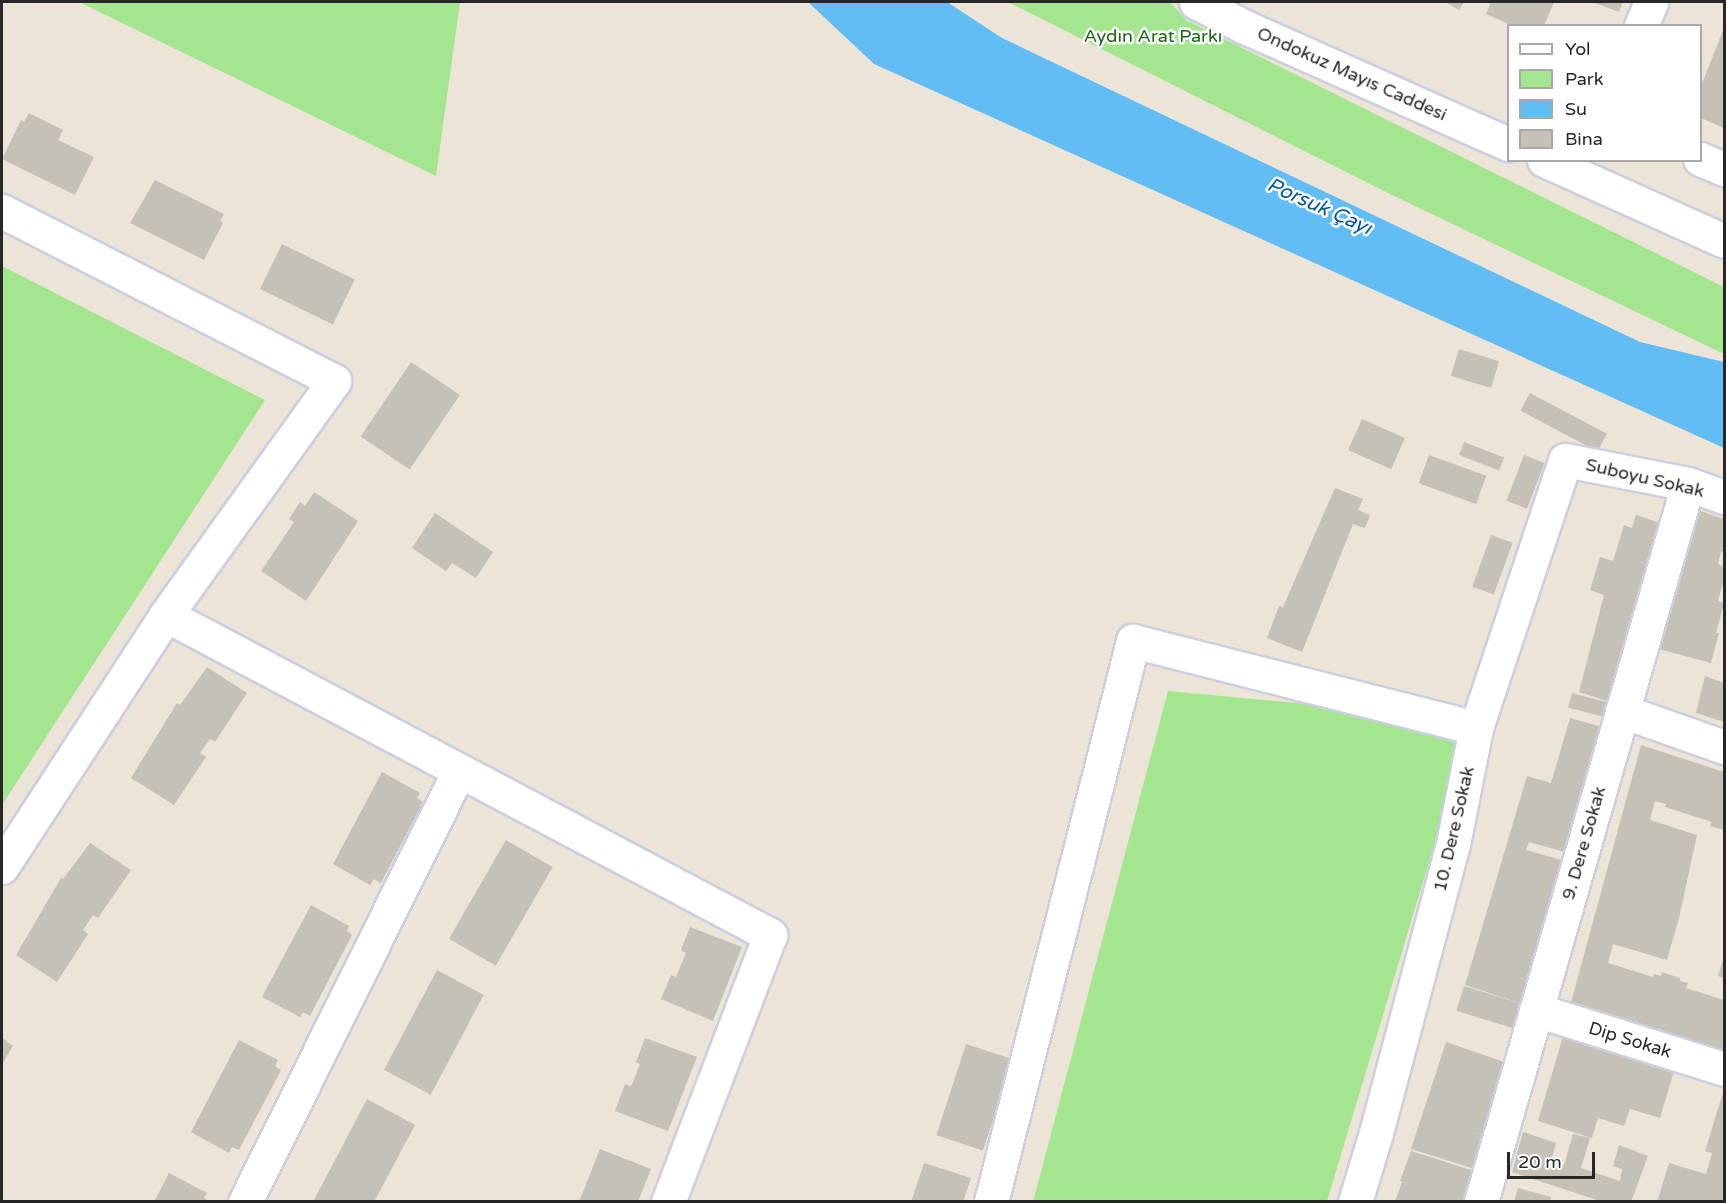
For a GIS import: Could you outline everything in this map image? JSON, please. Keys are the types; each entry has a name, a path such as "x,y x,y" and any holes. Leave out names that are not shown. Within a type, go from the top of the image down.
{"street":[{"name":"Ondokuz Mayıs Caddesi","path":"1196,2 1245,27 1507,143"},
{"path":"1642,24 1651,2"},
{"path":"1702,159 1725,169"},
{"path":"1548,162 1725,241"},
{"path":"2,212 334,381 166,615 2,867"},
{"name":"Suboyu Sokak","path":"1565,460 1688,484 1725,497"},
{"name":"10. Dere Sokak","path":"1354,1202 1376,1133 1453,844 1476,728 1565,460"},
{"name":"9. Dere Sokak","path":"1481,1202 1688,484"},
{"path":"166,615 770,935 668,1202"},
{"path":"991,1202 1133,641 1476,728"},
{"path":"1622,711 1725,747"},
{"path":"245,1202 459,770"},
{"name":"Dip Sokak","path":"1536,1010 1725,1070"}],"green space":[{"path":"79,2 460,2 436,176"},
{"name":"Aydın Arat Parkı","path":"1008,2 1170,2 1186,20 1724,287 1724,354 1390,194"},
{"path":"2,266 265,400 2,805"},
{"path":"1168,691 1328,706 1466,739 1327,1201 1033,1202"}],"water":[{"name":"Porsuk Çayı","path":"808,2 947,2 1002,38 1640,342 1724,362 1724,448 874,64"}],"building":[{"path":"1445,2 1464,2 1459,10"},
{"path":"1491,2 1554,2 1545,24 1508,24 1486,14"},
{"path":"1592,2 1623,2 1619,12"},
{"path":"1724,28 1724,128 1702,118 1702,83"},
{"path":"29,113 63,130 58,140 94,157 75,195 2,159 21,120 24,122"},
{"path":"155,180 224,214 220,221 223,223 204,260 130,223"},
{"path":"282,244 355,280 333,324 260,289"},
{"path":"1459,349 1499,361 1491,388 1451,376"},
{"path":"411,362 460,395 410,470 361,437"},
{"path":"1530,393 1607,434 1597,452 1521,411"},
{"path":"1362,419 1405,438 1391,469 1348,450"},
{"path":"1464,442 1504,457 1499,470 1459,455"},
{"path":"1429,455 1486,476 1476,504 1419,483"},
{"path":"1524,455 1545,463 1527,509 1506,501"},
{"path":"1335,488 1363,499 1358,510 1370,515 1365,528 1353,524 1302,652 1267,638 1279,606 1283,607"},
{"path":"314,492 358,521 306,601 261,571 294,522 289,519 300,502 305,506"},
{"path":"1697,510 1724,519 1724,552 1721,551 1718,564 1724,567 1724,579 1718,601 1724,603 1711,663 1659,649"},
{"path":"435,513 493,552 476,578 452,563 446,571 412,548"},
{"path":"1636,515 1660,523 1610,702 1579,692 1604,595 1590,590 1600,557 1613,561 1624,525 1632,528"},
{"path":"1491,535 1513,543 1494,595 1472,587"},
{"path":"207,667 247,693 215,742 210,739 200,753 206,757 174,805 131,778 177,703 180,705"},
{"path":"1705,676 1724,683 1724,722 1696,713"},
{"path":"1572,693 1609,703 1605,717 1568,707"},
{"path":"1570,718 1602,727 1568,853 1529,842 1526,850 1565,861 1526,1005 1465,985 1527,776 1551,783"},
{"path":"1641,745 1724,772 1724,830 1710,826 1712,822 1665,807 1666,804 1655,801 1650,820 1697,835 1679,918 1667,960 1613,944 1608,963 1653,977 1654,974 1661,976 1662,972 1688,983 1686,988 1724,1000 1724,1051 1570,1006"},
{"path":"382,772 420,793 417,798 423,802 381,883 374,879 370,885 333,864"},
{"path":"506,840 553,867 496,966 449,939"},
{"path":"90,843 131,870 98,918 93,915 83,930 88,934 57,982 16,955 61,878 63,879"},
{"path":"311,905 349,926 347,931 352,935 310,1016 303,1012 300,1017 262,997"},
{"path":"690,927 742,947 713,1021 661,999 671,975 676,977 686,953 681,950"},
{"path":"1724,956 1724,978 1718,976"},
{"path":"437,970 484,995 431,1095 384,1070"},
{"path":"1464,986 1525,1005 1518,1030 1456,1011"},
{"path":"1563,1036 1674,1071 1660,1118 1630,1109 1624,1126 1598,1118 1592,1138 1538,1121"},
{"path":"2,1038 13,1046 2,1064"},
{"path":"645,1038 697,1057 668,1131 615,1111 625,1084 631,1086 633,1082 640,1064 636,1062"},
{"path":"239,1040 278,1060 275,1066 281,1070 239,1150 232,1147 229,1153 191,1132"},
{"path":"1446,1042 1510,1064 1487,1135 1475,1132 1487,1136 1478,1170 1411,1149"},
{"path":"966,1044 1013,1059 983,1150 936,1135"},
{"path":"1724,1089 1724,1202 1657,1202 1669,1163 1706,1174 1712,1153 1705,1151"},
{"path":"367,1099 415,1125 374,1202 316,1202 314,1200"},
{"path":"1523,1132 1556,1143 1551,1162 1564,1165 1573,1134 1590,1138 1581,1168 1620,1181 1622,1169 1613,1166 1619,1145 1648,1156 1631,1202 1603,1202 1512,1172"},
{"path":"600,1149 651,1169 638,1202 579,1202"},
{"path":"1411,1151 1474,1171 1466,1202 1395,1202 1402,1182 1412,1185 1400,1181"},
{"path":"924,1163 971,1178 963,1202 911,1202"},
{"path":"169,1173 207,1193 204,1198 210,1202 154,1202"},
{"path":"1518,1188 1551,1197 1550,1202 1514,1202"}]}
